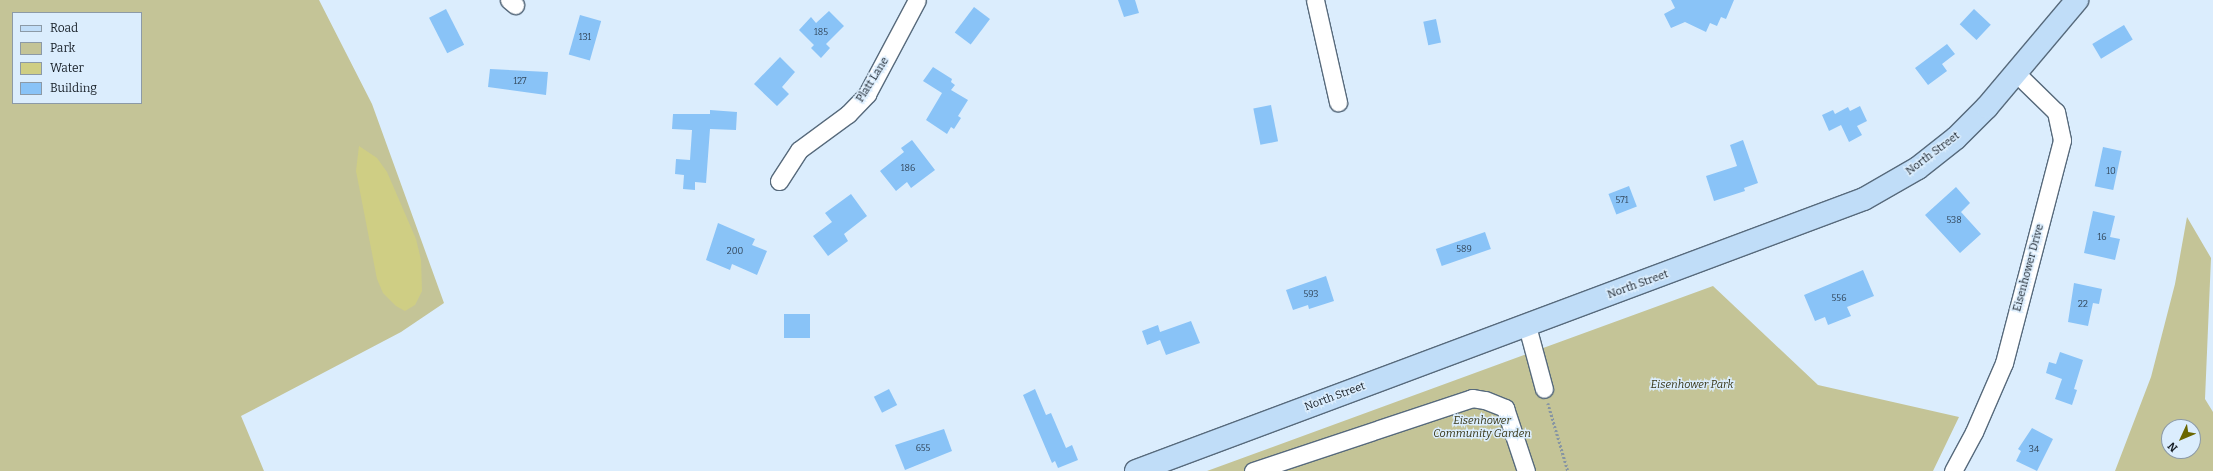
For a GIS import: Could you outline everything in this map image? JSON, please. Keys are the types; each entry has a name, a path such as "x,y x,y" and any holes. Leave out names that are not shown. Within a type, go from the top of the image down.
{"main road":[{"name":"North Street","path":"1136,471 1864,199 1918,168 1950,144 1987,107 2076,0"}],"street":[{"name":"Platt Lane","path":"779,181 799,150 848,114 867,94 917,0"},
{"path":"1315,0 1338,102"},
{"name":"Eisenhower Drive","path":"1953,471 1974,432 2004,363 2062,140 2056,112 2016,73"},
{"path":"1527,326 1544,389"},
{"path":"1253,471 1472,398 1485,400 1505,408 1526,471"}],"path":[{"path":"1544,389 1568,471"}],"green space":[{"path":"0,0 319,0 372,104 444,303 401,332 241,416 264,471 0,471"},
{"path":"2187,217 2211,258 2205,399 2213,412 2213,471 2115,471 2151,377 2175,284"},
{"name":"Eisenhower Park","path":"1713,286 1818,385 1959,417 1933,471 1207,471"}],"water":[{"path":"359,146 377,158 387,172 416,239 421,260 422,291 415,305 405,311 396,306 383,293 377,279 356,171"}],"building":[{"path":"1118,0 1135,0 1139,13 1124,17"},
{"path":"1671,0 1734,0 1726,19 1721,17 1717,26 1710,23 1706,32 1685,22 1671,28 1664,14 1675,8"},
{"path":"974,7 990,19 971,45 955,33"},
{"path":"446,9 464,45 447,53 429,18"},
{"path":"1974,9 1991,25 1976,40 1960,24"},
{"path":"829,11 844,26 826,44 830,48 821,58 811,48 814,45 799,30 811,17 816,23"},
{"path":"580,15 601,21 590,60 569,54"},
{"path":"1436,19 1441,42 1428,45 1423,22"},
{"path":"2124,25 2133,40 2101,59 2092,44"},
{"path":"1947,44 1955,54 1942,64 1947,71 1928,85 1915,68"},
{"path":"780,57 795,72 782,87 789,94 777,106 754,84"},
{"path":"933,67 952,79 951,82 955,85 951,90 968,100 958,116 961,118 954,129 951,127 947,134 926,120 942,93 923,81"},
{"path":"490,69 548,72 546,95 488,87"},
{"path":"1271,105 1278,141 1260,145 1253,108"},
{"path":"1860,106 1867,121 1857,126 1862,135 1849,142 1841,125 1829,131 1822,115 1833,110 1835,114 1848,107 1850,111"},
{"path":"710,110 737,112 736,130 710,129 706,183 695,182 695,190 683,189 684,175 675,174 676,159 690,160 692,130 672,129 673,114 710,114"},
{"path":"912,140 935,170 911,188 907,182 896,191 880,171 904,152 901,148"},
{"path":"1743,140 1758,183 1744,188 1745,191 1714,201 1706,176 1737,166 1730,145"},
{"path":"2103,147 2122,151 2113,190 2095,186"},
{"path":"1629,186 1637,207 1616,214 1608,194"},
{"path":"1956,187 1970,203 1961,212 1981,234 1960,253 1925,215"},
{"path":"851,194 867,216 844,234 848,241 828,256 813,236 832,222 825,213"},
{"path":"2093,211 2115,216 2110,237 2120,239 2115,260 2084,253"},
{"path":"718,223 755,239 752,245 767,251 757,275 732,264 730,270 706,260"},
{"path":"1485,232 1491,249 1442,266 1436,249"},
{"path":"1863,270 1874,296 1847,307 1851,316 1828,325 1825,317 1815,321 1804,295"},
{"path":"1326,276 1334,301 1309,309 1308,305 1293,310 1286,290"},
{"path":"2074,283 2102,289 2099,304 2093,303 2088,326 2068,322"},
{"path":"784,314 810,314 810,338 784,338"},
{"path":"1191,321 1200,343 1166,355 1160,340 1147,345 1142,331 1158,325 1160,332"},
{"path":"2060,352 2083,360 2074,389 2077,390 2072,405 2055,399 2062,379 2046,373 2049,362 2056,364"},
{"path":"889,389 897,405 882,413 874,397"},
{"path":"1035,389 1046,415 1051,413 1066,448 1072,445 1078,460 1058,468 1055,461 1052,463 1023,395"},
{"path":"2032,428 2053,439 2037,471 2016,461 2021,451 2018,449"},
{"path":"944,429 952,451 905,470 895,445"}],"park label":[{"name":"Eisenhower Community Garden","path":"1482,428"}]}
